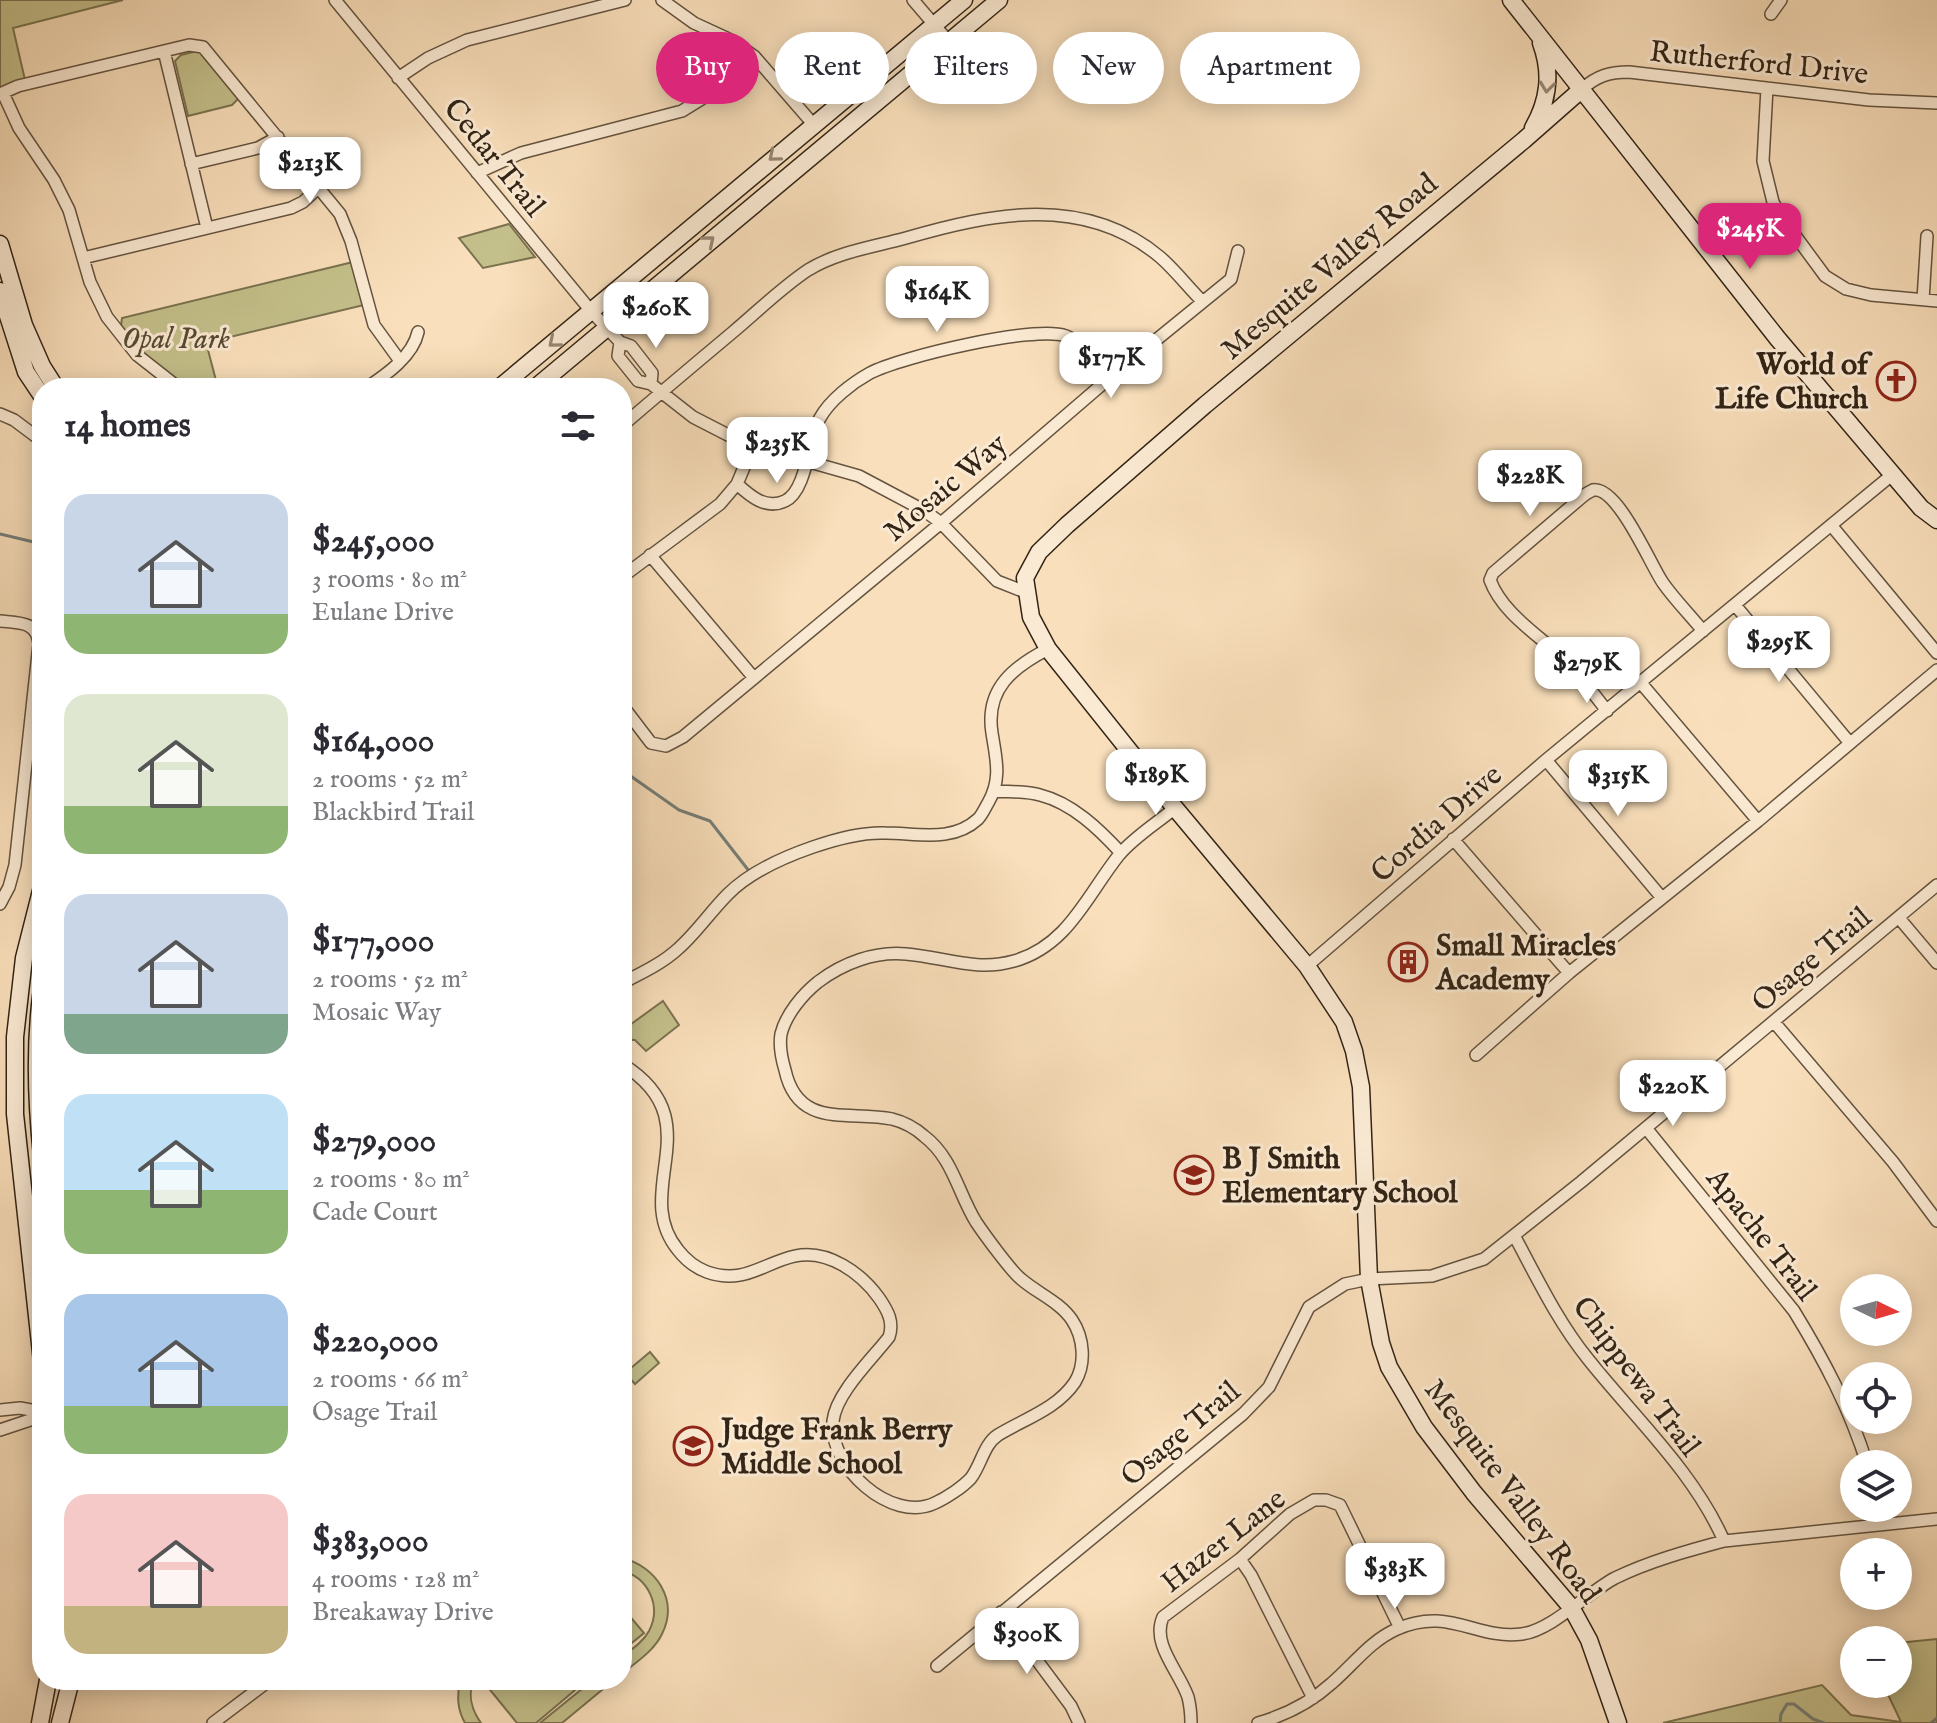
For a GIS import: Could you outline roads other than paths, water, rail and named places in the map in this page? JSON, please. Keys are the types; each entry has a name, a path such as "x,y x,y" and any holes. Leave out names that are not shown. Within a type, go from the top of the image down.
{"street":[{"name":"Cedar Trail","path":"335,0 591,311 620,342 618,356 638,381 651,384 693,417 753,446 859,476 941,523 997,581 1025,592"},
{"path":"398,78 428,58 467,40 625,0"},
{"path":"662,0 694,23 714,32"},
{"path":"913,0 941,32"},
{"path":"511,378 964,0"},
{"path":"961,32 999,0"},
{"path":"1511,0 1778,339 1921,508 1937,520"},
{"path":"1771,14 1781,0"},
{"path":"1527,137 1540,115 1548,87 1546,56 1537,34"},
{"path":"166,378 137,355 119,334 97,299 62,194 1,94 18,86 199,45 207,49 340,214 374,325 400,361"},
{"path":"164,51 207,228"},
{"path":"759,62 813,124"},
{"name":"Rutherford Drive","path":"1582,89 1597,76 1613,72 1869,100 1937,103"},
{"path":"547,378 905,79"},
{"path":"1767,88 1763,161 1773,202 1825,276 1846,289 1871,295 1937,301"},
{"name":"Mesquite Valley Road","path":"1582,89 1205,405 1067,525 1031,564 1025,578 1025,592 1031,617 1048,649 1307,966 1344,1022 1359,1075 1369,1279 1381,1343 1389,1367 1409,1405 1474,1493 1571,1607 1589,1640 1618,1723"},
{"path":"477,173 510,157 682,111 693,104"},
{"path":"191,164 258,148 278,137"},
{"path":"83,258 291,208 318,188"},
{"path":"632,417 810,269 840,255 962,222 1007,215 1051,214 1106,226 1135,239 1161,258 1202,301"},
{"path":"1923,300 1927,236"},
{"path":"0,244 24,325 50,378"},
{"name":"Mosaic Way","path":"632,718 651,743 666,746 683,737 1231,279 1238,251"},
{"path":"0,291 26,372 32,381"},
{"path":"379,378 414,347 418,332"},
{"path":"737,484 758,502 785,502 793,495 808,461 820,418 844,391 871,372 934,352 1021,334 1050,333 1068,337 1113,375"},
{"path":"0,414 32,434"},
{"path":"632,569 720,504 737,484 753,446"},
{"name":"Cordia Drive","path":"1307,966 1546,760 1893,474"},
{"path":"1607,711 1567,663 1527,628 1497,594 1490,580 1493,573 1582,497 1593,490 1598,491 1614,504 1638,535 1664,584 1703,631"},
{"path":"1831,525 1937,653"},
{"path":"650,555 754,678"},
{"path":"1735,605 1849,742"},
{"path":"0,621 26,624 32,628"},
{"path":"632,978 657,965 679,948 730,891 773,863 843,838 883,833 936,837 962,829 979,818 995,791 999,767 992,730 996,695 1005,679 1022,662 1048,649"},
{"path":"1476,1055 1569,973 1758,821 1937,670"},
{"path":"1641,683 1758,821"},
{"path":"0,904 15,865 32,708"},
{"path":"1546,760 1662,898"},
{"path":"995,791 1039,794 1059,802 1091,823 1121,853"},
{"path":"632,1072 651,1086 661,1104 668,1149 660,1207 663,1225 681,1254 708,1272 743,1276 795,1256 826,1258 845,1266 873,1290 892,1327 889,1337 837,1405 833,1421 834,1439 845,1463 879,1497 896,1506 917,1509 937,1503 970,1478 993,1438 1063,1398 1078,1378 1082,1343 1072,1321 1059,1307 1018,1277 975,1220 938,1148 909,1125 892,1119 825,1115 808,1108 794,1094 786,1077 781,1035 808,990 833,971 861,959 906,953 978,966 999,965 1033,954 1075,920 1121,853 1175,808"},
{"path":"1453,839 1569,973"},
{"name":"Osage Trail","path":"937,1666 1243,1414 1269,1387 1309,1307 1345,1284 1452,1272 1484,1259 1515,1237 1937,885"},
{"path":"1899,918 1937,963"},
{"path":"32,926 24,958 15,1037 15,1114 32,1270"},
{"path":"1774,1022 1893,1162 1937,1221"},
{"name":"Apache Trail","path":"1646,1128 1794,1311 1831,1376 1862,1450"},
{"name":"Chippewa Trail","path":"1515,1237 1570,1334 1673,1461 1715,1519 1724,1541"},
{"path":"0,1410 20,1408 32,1411"},
{"path":"0,1430 32,1418"},
{"name":"Hazer Lane","path":"1191,1723 1188,1696 1161,1642 1158,1628 1163,1617 1240,1559 1290,1514 1314,1500 1340,1505 1400,1628"},
{"path":"1258,1723 1286,1715 1313,1698 1331,1685 1379,1637 1400,1628 1435,1620 1461,1623 1486,1632 1522,1634 1544,1625 1612,1580 1638,1567 1724,1541 1937,1519"},
{"path":"1240,1559 1313,1698"},
{"path":"1001,1612 1071,1706 1079,1723"},
{"path":"40,1723 46,1690"},
{"path":"60,1723 68,1690"},
{"path":"213,1723 257,1690"}],"waterway":[{"path":"0,534 32,542"},
{"path":"632,777 679,810 710,821 749,871"},
{"path":"1780,1723 1787,1704 1794,1704 1813,1719 1824,1723"},
{"path":"1931,1723 1937,1718"}],"place":[{"name":"World of Life Church","path":"1896,381"},
{"name":"Small Miracles Academy","path":"1408,962"},
{"name":"B J Smith Elementary School","path":"1194,1175"},
{"name":"Judge Frank Berry Middle School","path":"693,1446"}],"park label":[{"name":"Opal Park","path":"176,338"}]}
